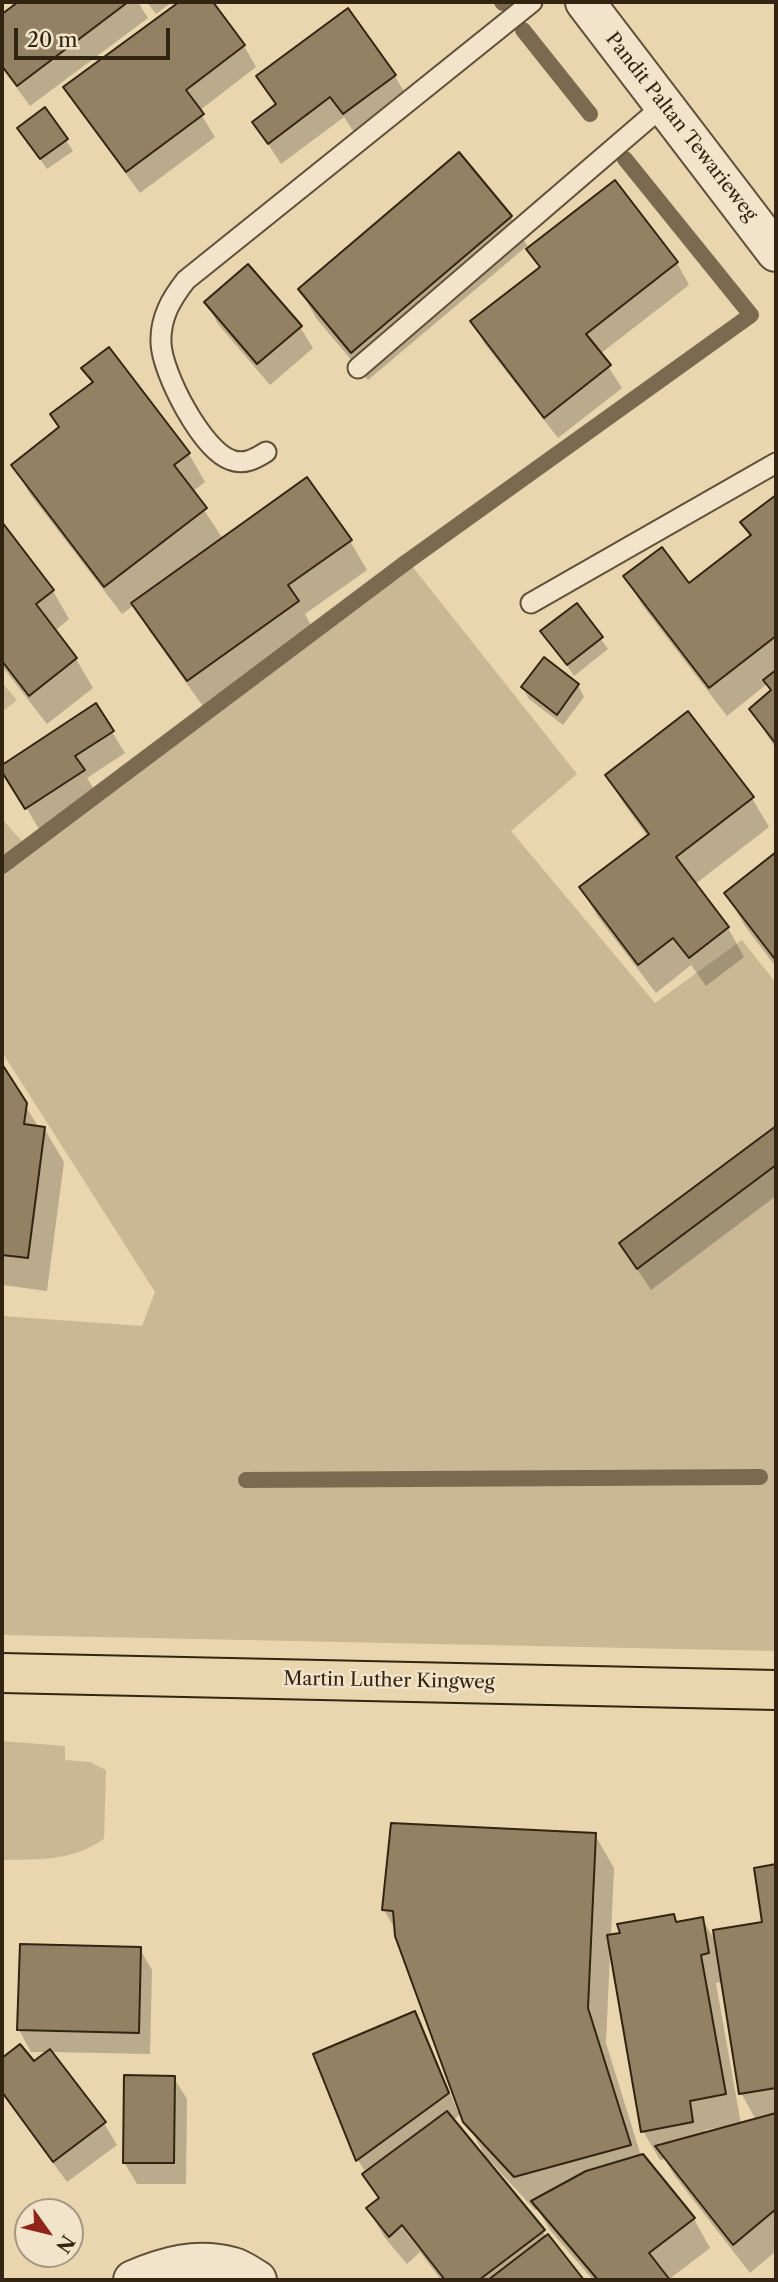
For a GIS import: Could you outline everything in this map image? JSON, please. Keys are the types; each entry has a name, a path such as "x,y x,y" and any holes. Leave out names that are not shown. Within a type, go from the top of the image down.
{"main road":[{"name":"Martin Luther Kingweg","path":"2,1673 776,1690"}],"street":[{"name":"Pandit Paltan Tewarieweg","path":"585,2 664,105 770,228"},
{"path":"133,2280 162,2267 192,2263 235,2267 257,2280"}],"lane":[{"path":"266,452 246,462 234,462 225,458 216,452 185,407 170,377 161,346 161,328 175,294 186,280 532,2"},
{"path":"358,368 664,105"},
{"path":"530,603 776,463"}],"shaded area":[{"path":"408,561 577,774 511,831 655,1003 742,940 776,983 776,1651 2,1635 2,1316 142,1326 155,1292 2,1052 2,819 27,847"},
{"path":"2,683 17,700 2,712"},
{"path":"2,1741 65,1746 65,1760 90,1762 106,1770 104,1839 79,1852 55,1858 2,1860"}],"building":[{"path":"18,2 128,2 17,86 2,66 2,14"},
{"path":"179,2 213,2 245,45 186,90 204,114 126,172 63,87"},
{"path":"348,8 396,75 343,114 330,97 268,144 252,122 276,104 256,76"},
{"path":"45,107 68,139 40,159 17,128"},
{"path":"459,152 512,216 351,353 298,289"},
{"path":"615,180 678,262 586,334 611,365 544,418 470,321 540,267 526,249"},
{"path":"248,264 302,326 257,364 204,302"},
{"path":"109,347 190,453 174,465 207,508 104,587 11,465 59,427 50,414 93,382 81,368"},
{"path":"307,477 352,540 288,585 299,601 187,681 131,603"},
{"path":"776,495 776,636 709,688 623,576 662,547 689,583 751,535 740,522"},
{"path":"2,522 54,590 36,604 77,658 29,696 2,661"},
{"path":"577,603 603,637 567,665 540,631"},
{"path":"544,657 579,684 557,715 521,687"},
{"path":"776,670 776,744 749,709 771,690 763,680"},
{"path":"96,703 114,731 75,756 85,770 25,809 2,772 2,765"},
{"path":"688,711 754,797 676,857 729,927 689,958 673,938 638,965 579,887 649,834 605,775"},
{"path":"776,852 776,956 774,958 724,893"},
{"path":"2,1064 27,1103 24,1124 45,1127 28,1258 2,1255"},
{"path":"776,1126 776,1165 637,1269 619,1243"},
{"path":"391,1823 596,1833 588,2008 631,2145 514,2177 463,2122 395,1936 393,1911 382,1910"},
{"path":"776,1864 776,2088 739,2094 713,1930 762,1922 754,1868"},
{"path":"674,1914 676,1922 703,1917 709,1953 701,1955 726,2094 690,2101 693,2122 641,2132 607,1935 620,1933 617,1924"},
{"path":"20,1944 141,1947 139,2033 17,2030"},
{"path":"415,2011 449,2093 356,2161 313,2054"},
{"path":"20,2044 34,2061 50,2049 106,2122 53,2162 2,2092 2,2058"},
{"path":"124,2075 175,2076 174,2163 123,2163"},
{"path":"447,2111 545,2230 479,2280 445,2280 402,2225 389,2237 366,2208 379,2198 362,2174"},
{"path":"776,2113 776,2209 733,2245 655,2146"},
{"path":"643,2154 695,2218 649,2253 670,2280 598,2280 531,2201 586,2171"},
{"path":"548,2234 584,2280 488,2280"}],"waterway":[{"path":"523,30 590,114"},
{"path":"2,866 408,561 751,315 625,159"},
{"path":"246,1480 760,1477"}]}
